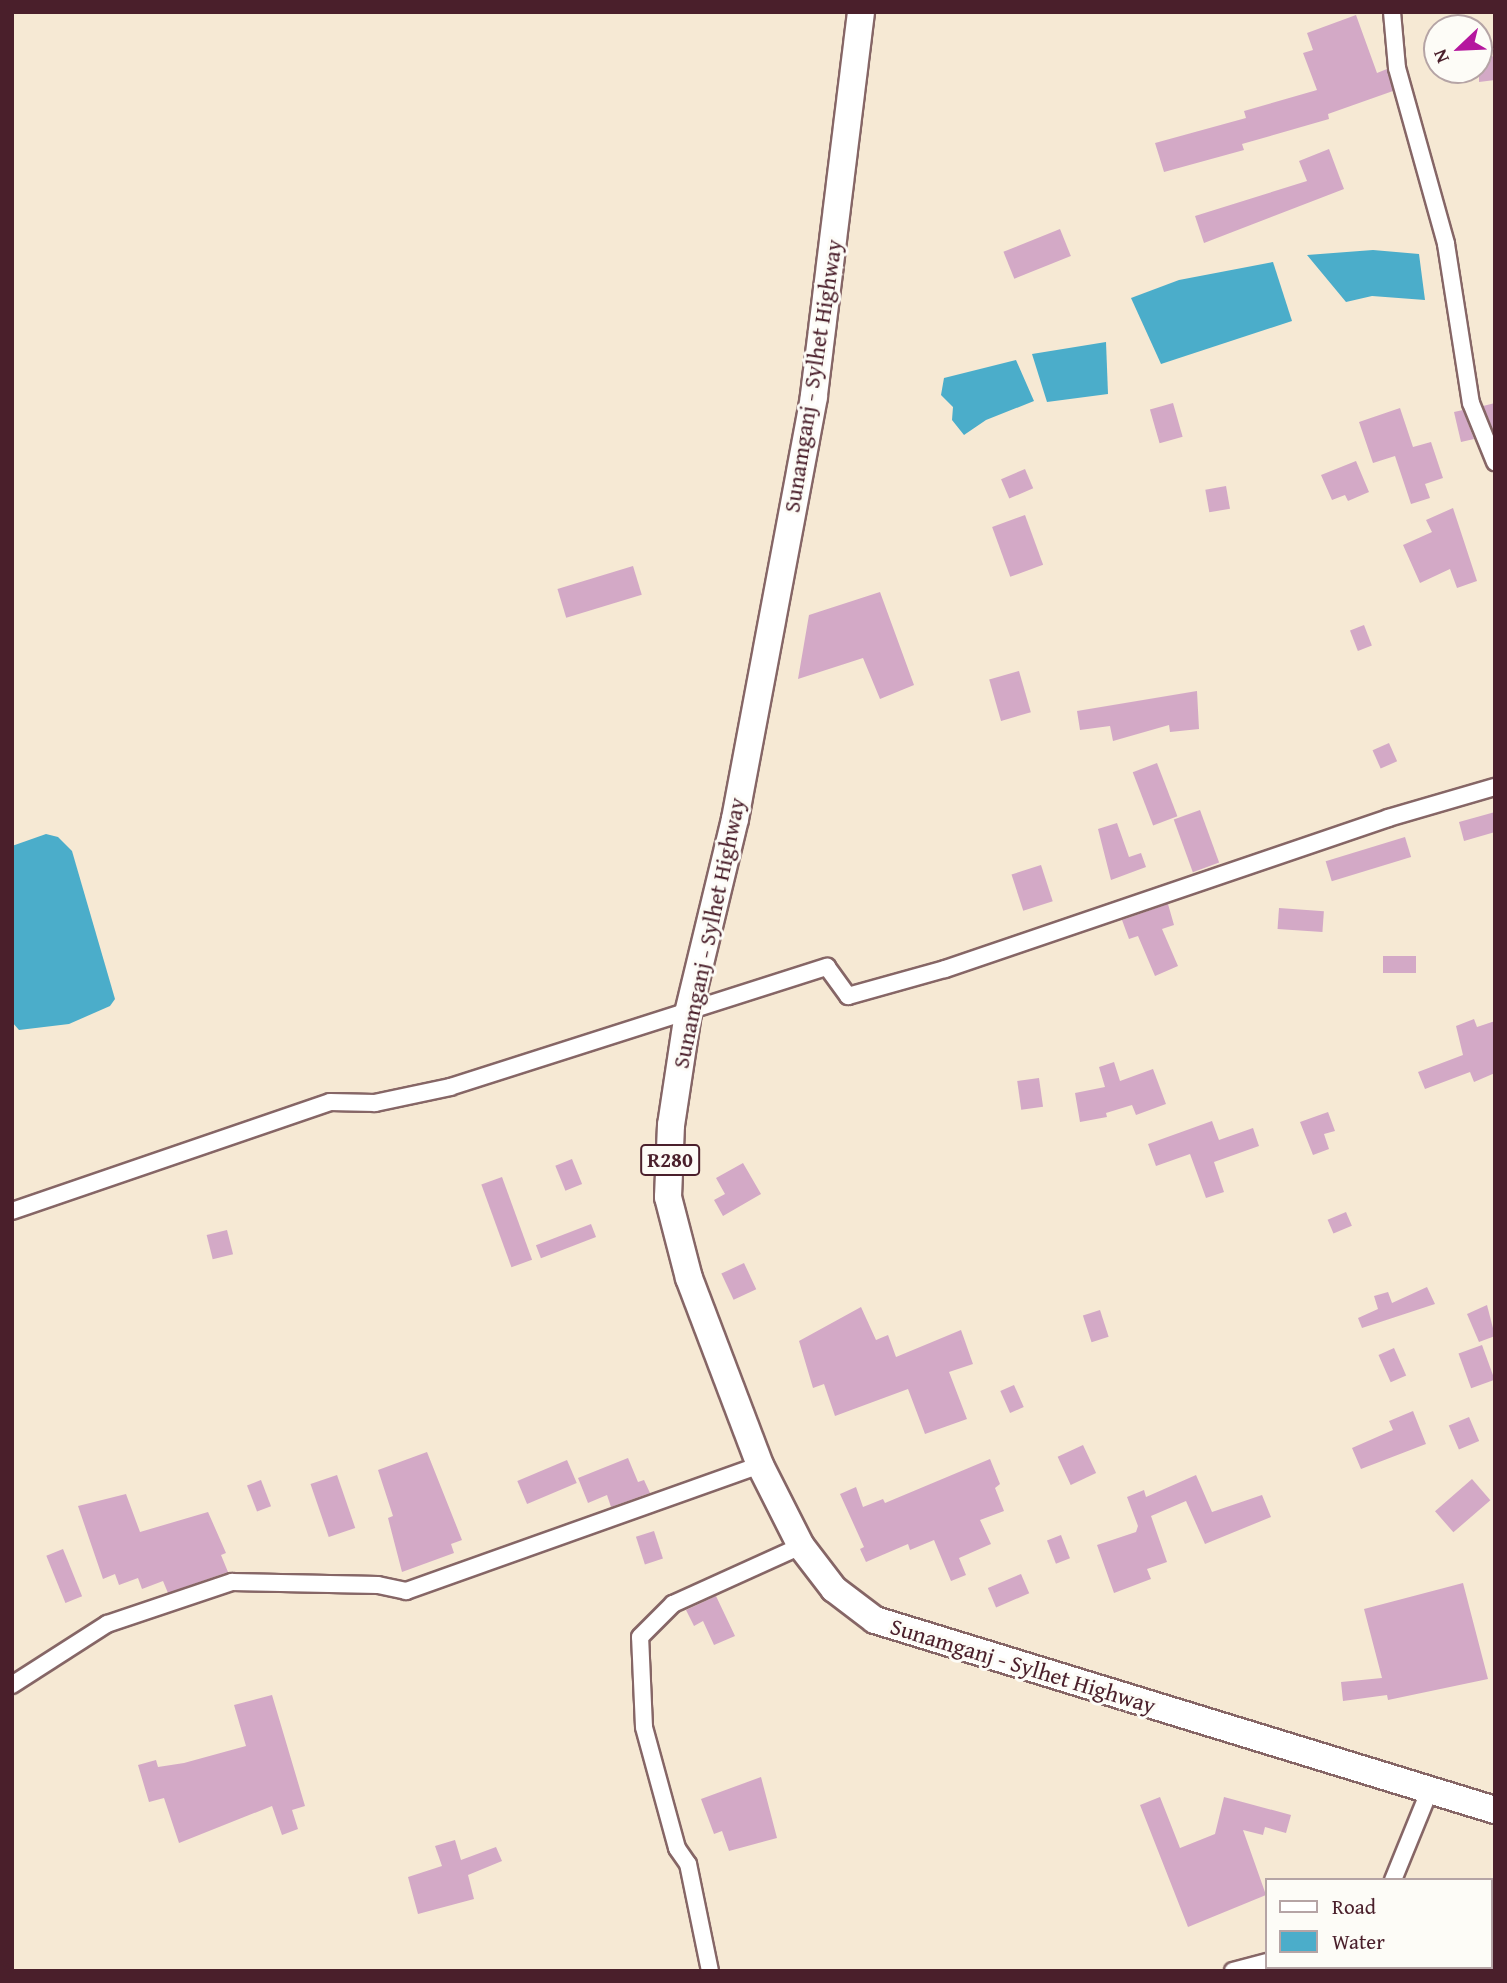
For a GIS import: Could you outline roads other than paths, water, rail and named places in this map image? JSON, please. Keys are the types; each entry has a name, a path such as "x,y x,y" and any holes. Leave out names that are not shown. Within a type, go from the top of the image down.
{"main road":[{"name":"Sunamganj - Sylhet Highway","path":"861,12 814,397 735,819 688,1013 671,1125 668,1197 689,1278 760,1465 801,1546 834,1589 875,1620 1429,1792 1495,1810"}],"street":[{"path":"1392,12 1397,68 1446,244 1471,403 1495,463"},
{"path":"12,1211 330,1102 375,1102 450,1087 827,967 848,996 1495,787"},
{"path":"12,1685 107,1624 232,1582 379,1584 406,1591 760,1465"},
{"path":"710,1971 688,1864 677,1848 644,1727 640,1637 673,1604 801,1546"},
{"path":"1394,1878 1429,1792"},
{"path":"1233,1971 1266,1962"}],"water":[{"path":"1373,250 1419,254 1425,300 1372,296 1346,302 1307,255"},
{"path":"1273,262 1292,321 1161,364 1131,298 1179,280"},
{"path":"1106,342 1108,394 1047,402 1032,354"},
{"path":"1016,360 1034,401 986,420 964,435 952,420 953,407 941,395 944,378"},
{"path":"46,834 58,837 72,851 115,999 110,1006 69,1024 19,1030 12,1022 12,846"}]}
